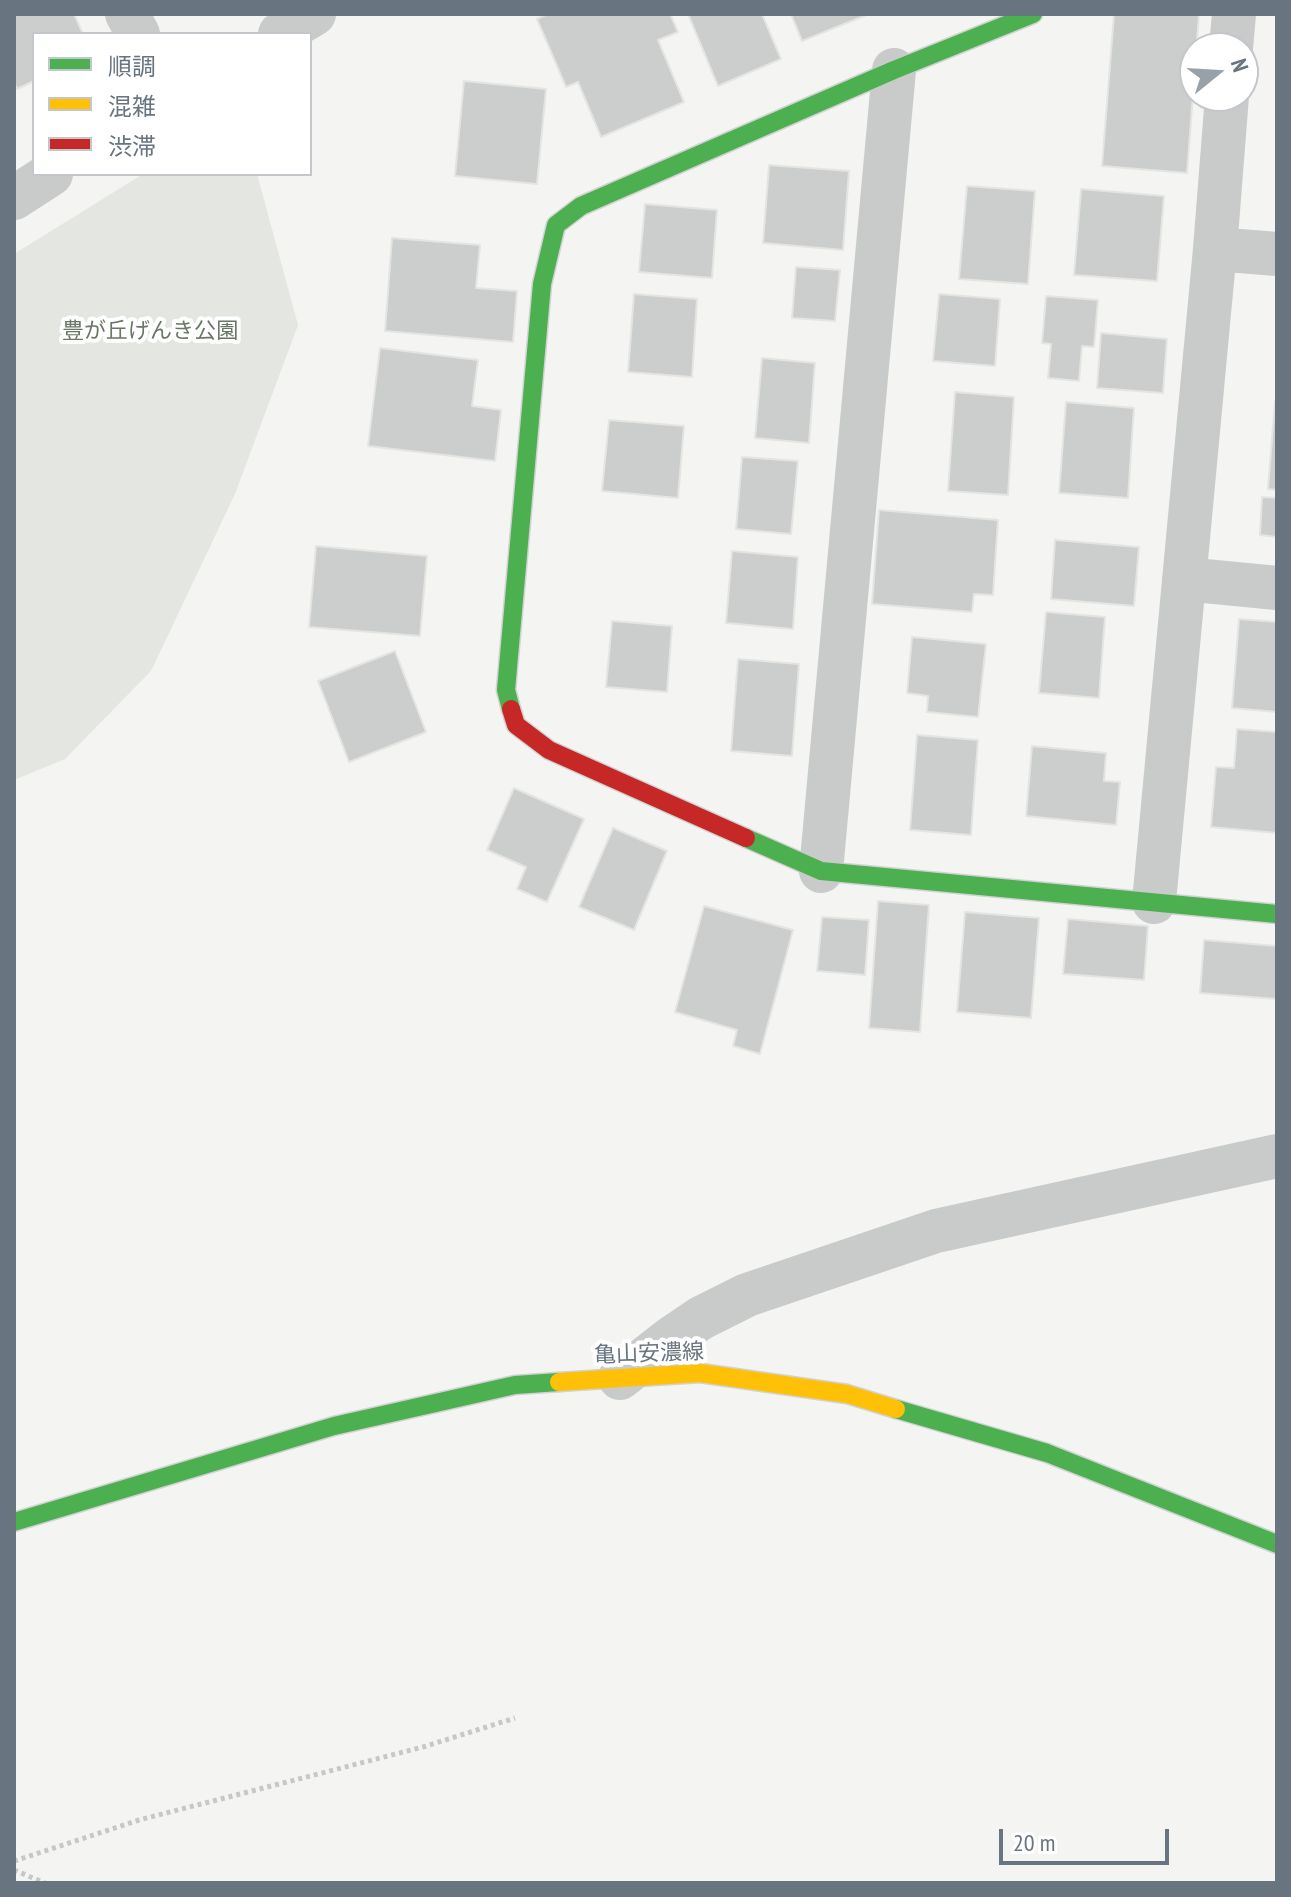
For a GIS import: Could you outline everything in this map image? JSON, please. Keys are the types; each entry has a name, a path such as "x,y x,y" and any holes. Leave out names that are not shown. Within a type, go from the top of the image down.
{"street":[{"path":"127,14 137,32"},
{"path":"283,32 314,14"},
{"path":"1033,14 894,70 581,206 556,225 542,284 506,690 516,725 549,750 821,871 1277,914"},
{"path":"821,871 894,70"},
{"path":"1154,902 1226,112"},
{"path":"14,198 48,176"},
{"path":"1215,249 1277,254"},
{"path":"1184,579 1277,588"},
{"path":"620,1378 701,1318 747,1295 936,1231 1277,1156"},
{"name":"亀山安濃線","path":"14,1522 349,1423 515,1385 700,1373 847,1394 1047,1453 1277,1544"}],"path":[{"path":"14,1861 139,1820 423,1747 515,1718"},
{"path":"14,1870 45,1883"}],"green space":[{"name":"豊が丘げんき公園","path":"140,176 258,176 298,325 235,494 151,671 65,759 14,780 14,254"}],"building":[{"path":"74,14 82,32 32,32 32,82 17,89 14,82 14,15"},
{"path":"548,14 670,14 678,32 658,40 684,102 601,137 578,82 566,87 537,19"},
{"path":"688,14 762,14 781,59 718,86"},
{"path":"791,14 869,14 802,41"},
{"path":"1114,14 1199,14 1198,32 1179,32 1179,112 1192,112 1187,173 1102,166"},
{"path":"464,81 546,89 537,184 455,176"},
{"path":"769,165 849,171 843,250 763,243"},
{"path":"967,186 1035,191 1028,284 959,279"},
{"path":"1081,189 1164,196 1157,281 1074,275"},
{"path":"645,204 717,210 712,278 639,272"},
{"path":"392,238 480,245 476,288 517,291 513,342 385,331"},
{"path":"796,267 840,270 835,321 792,318"},
{"path":"634,294 697,299 692,377 628,372"},
{"path":"939,294 1000,299 995,366 933,361"},
{"path":"1046,296 1098,300 1094,347 1082,346 1079,381 1048,378 1051,344 1042,343"},
{"path":"1101,333 1167,339 1163,393 1097,388"},
{"path":"380,348 478,360 472,406 501,410 495,461 368,446"},
{"path":"762,358 815,363 809,443 755,438"},
{"path":"955,392 1014,397 1008,495 948,491"},
{"path":"1277,401 1277,490 1268,489"},
{"path":"1066,402 1134,408 1128,498 1059,493"},
{"path":"609,420 684,426 678,498 602,491"},
{"path":"742,457 798,461 791,534 736,529"},
{"path":"1262,497 1277,498 1277,537 1260,535"},
{"path":"879,510 998,520 993,595 974,594 972,612 872,604"},
{"path":"1055,540 1139,547 1134,606 1051,599"},
{"path":"316,546 427,556 420,636 309,627"},
{"path":"732,551 798,557 793,629 726,623"},
{"path":"1046,612 1105,617 1099,698 1039,693"},
{"path":"1239,619 1277,622 1277,712 1232,708"},
{"path":"612,621 672,626 667,692 606,687"},
{"path":"912,637 986,644 978,717 927,712 928,696 907,693"},
{"path":"395,651 426,732 349,762 318,681"},
{"path":"738,659 799,664 792,756 731,751"},
{"path":"1237,729 1277,732 1277,833 1211,827 1216,767 1234,768"},
{"path":"917,735 978,740 971,835 910,830"},
{"path":"1032,746 1106,753 1104,781 1120,782 1116,825 1026,816"},
{"path":"514,788 584,819 547,902 517,889 526,867 487,850"},
{"path":"613,828 667,851 634,930 579,907"},
{"path":"878,901 929,905 920,1032 869,1028"},
{"path":"704,906 793,930 760,1054 733,1046 737,1030 675,1012"},
{"path":"965,912 1039,918 1031,1018 957,1012"},
{"path":"822,917 869,920 865,975 817,971"},
{"path":"1068,919 1148,926 1144,980 1063,974"},
{"path":"1204,940 1277,946 1277,999 1200,993"}],"traffic: fast":[{"path":"511,709 506,690 542,284 556,225 581,206 894,70 1033,14"},
{"path":"746,838 821,871 1277,914"},
{"path":"14,1522 334,1426 515,1385 559,1382"},
{"path":"896,1409 1047,1453 1277,1544"}],"traffic: slow":[{"path":"559,1382 700,1373 847,1394 896,1409"}],"traffic: jam":[{"path":"511,709 516,725 549,750 746,838"}]}
